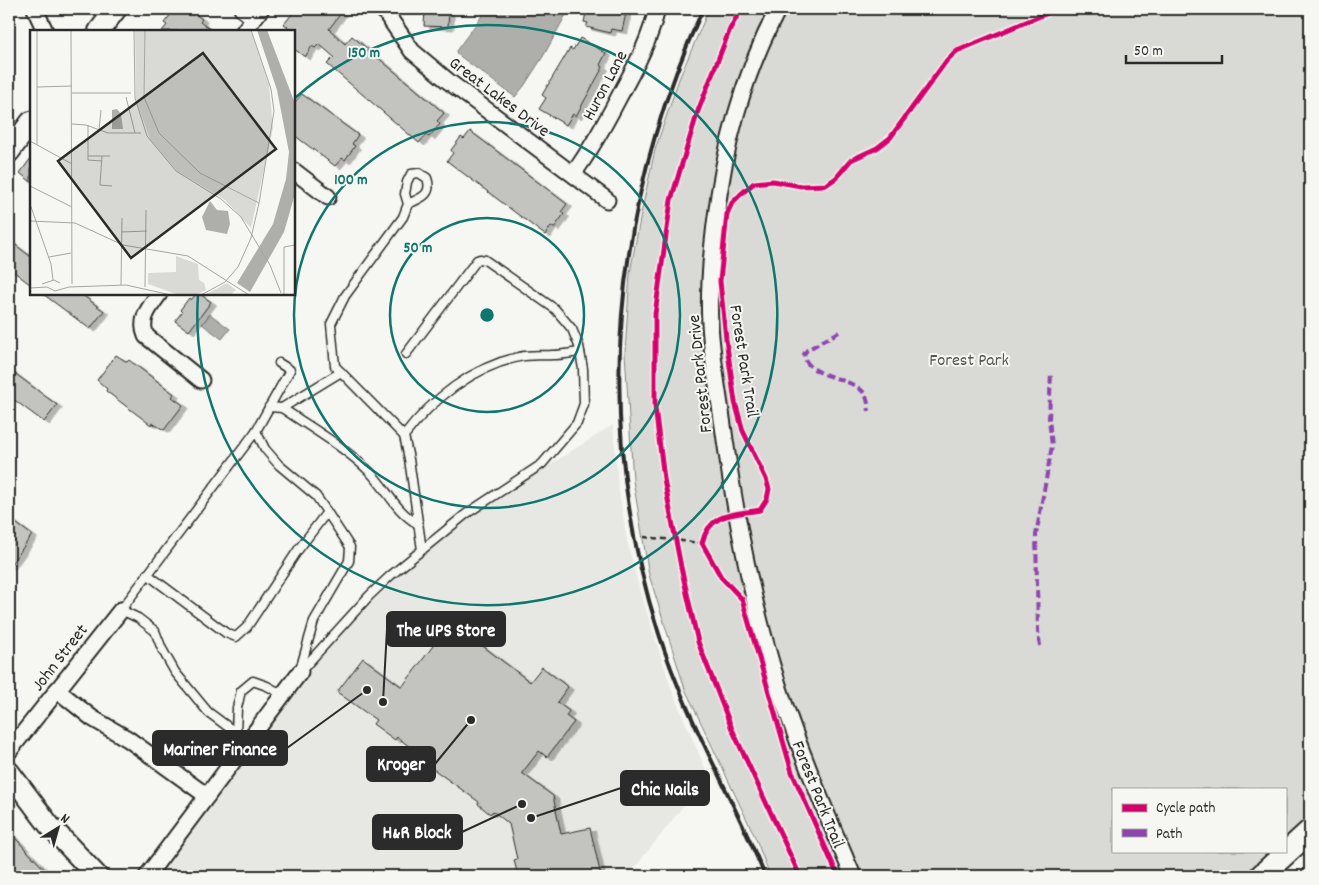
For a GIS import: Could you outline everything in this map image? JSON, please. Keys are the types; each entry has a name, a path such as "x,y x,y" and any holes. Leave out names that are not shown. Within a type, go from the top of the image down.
{"main road":[{"path":"1261,876 1310,831"}],"street":[{"path":"35,9 45,30"},
{"path":"100,30 116,9"},
{"name":"Great Lakes Drive","path":"383,9 412,51 607,200"},
{"name":"Huron Lane","path":"574,174 601,131 642,54 650,37 657,9"},
{"name":"Forest Park Drive","path":"778,9 752,64 736,110 727,145 719,189 713,241 710,280 710,324 734,503 755,606 794,734 853,876"},
{"path":"244,30 252,12"},
{"path":"9,152 30,123"},
{"path":"295,172 328,197"},
{"path":"158,295 143,320 143,329 146,336 201,380"},
{"name":"John Street","path":"9,751 121,610"},
{"path":"147,876 207,796 241,737 300,672"},
{"path":"56,690 92,718 128,739 207,796"},
{"path":"9,772 49,825 97,876"}],"lane":[{"path":"408,204 403,217 345,296 331,324 335,366 404,436 422,550"},
{"path":"300,672 369,596 422,550 466,514 542,464 577,423 584,404 583,369 580,352 572,329 555,310 485,260 477,260 406,354"},
{"path":"404,436 414,423 444,393 471,376 501,362 521,356 580,352"},
{"path":"241,737 208,712 175,672 162,649 155,631 138,618 121,610 256,431 290,370 279,363"},
{"path":"282,408 342,372"},
{"path":"269,407 282,408 351,455 371,473 406,518 418,524"},
{"path":"256,431 266,450 279,465 316,496 350,547 349,561 314,621 300,672"},
{"path":"147,574 226,633 236,637 247,627 298,550 327,512"},
{"path":"241,737 237,708 241,691 253,681 282,694"}],"path":[{"path":"674,531 677,549"},
{"path":"644,536 703,543"}],"shaded area":[{"path":"487,9 569,9 544,55 515,97 457,54 456,51"},
{"path":"210,314 230,329 222,339 202,324"},
{"path":"613,425 618,485 627,541 640,591 672,691 708,775 628,876 152,876 295,682 350,623 412,563 494,500"}],"green space":[{"name":"Forest Park","path":"709,9 1310,9 1310,828 1286,850 1286,788 1112,788 1112,852 1284,852 1257,876 770,876 756,839 685,689 649,575 633,480 625,353 630,273 655,150 679,79"}],"building":[{"path":"175,9 188,9 202,19 200,22 211,30 163,30 167,25 164,23"},
{"path":"296,9 344,9 329,29 345,44 352,36 444,113 437,121 440,124 429,137 426,135 419,143 327,64 334,57 319,44 315,48 312,46 305,57 295,50 295,30 286,30 288,27 284,24"},
{"path":"425,9 449,9 448,27 424,26"},
{"path":"587,9 627,9 622,31 611,29 610,33 586,27 588,23 584,22"},
{"path":"580,38 606,53 600,65 603,67 576,116 573,114 566,125 539,109 546,98 542,95 570,48 573,50"},
{"path":"302,94 358,135 352,144 355,146 345,160 342,158 335,166 295,136 295,102"},
{"path":"470,131 567,204 561,212 564,214 554,228 551,226 545,235 447,161 453,153 451,150 461,137 464,139"},
{"path":"30,159 30,181 20,173"},
{"path":"9,240 30,256 30,284 9,268"},
{"path":"44,295 82,295 104,311 90,329"},
{"path":"195,295 201,295 211,302 189,331 175,321 189,298 191,300"},
{"path":"116,355 127,362 129,360 174,394 172,397 183,405 164,430 152,423 151,425 106,391 107,389 97,380"},
{"path":"9,369 57,405 44,422 9,396"},
{"path":"9,518 32,535 9,567"},
{"path":"451,622 530,682 542,667 568,687 557,702 569,711 566,716 574,722 547,757 539,751 522,773 553,796 561,834 590,828 601,876 518,876 514,860 517,859 509,824 493,811 490,814 478,804 479,802 429,766 431,763 397,737 395,740 373,724 376,720 337,692 363,658 402,687"},
{"path":"9,831 26,850 51,876 9,876"}],"railway":[{"path":"703,9 672,84 648,161 631,238 622,317 619,397 625,476 638,556 659,634 682,696 765,876"}],"marked path":[{"path":"839,332 807,350 804,354 807,362 812,368 820,372 858,387 865,395 869,411"},
{"path":"1040,646 1036,535 1052,446 1049,419 1051,372"}],"cycle path":[{"path":"741,9 730,29 698,111 671,200 655,314 655,407 664,479 698,642 732,729 800,876"},
{"name":"Forest Park Trail","path":"838,876 792,772 742,599 721,577 702,543 711,525 717,520 732,514 760,510 767,499 769,489 743,431 735,402 720,281 727,214 732,203 754,183 773,181 801,186 826,185 836,178 851,160 877,148 890,138 947,60 957,51 1057,9"}],"place":[{"name":"Mariner Finance","path":"367,690"},
{"name":"The UPS Store","path":"383,702"},
{"name":"Kroger","path":"471,720"},
{"name":"H&R Block","path":"522,804"},
{"name":"Chic Nails","path":"531,818"}]}
